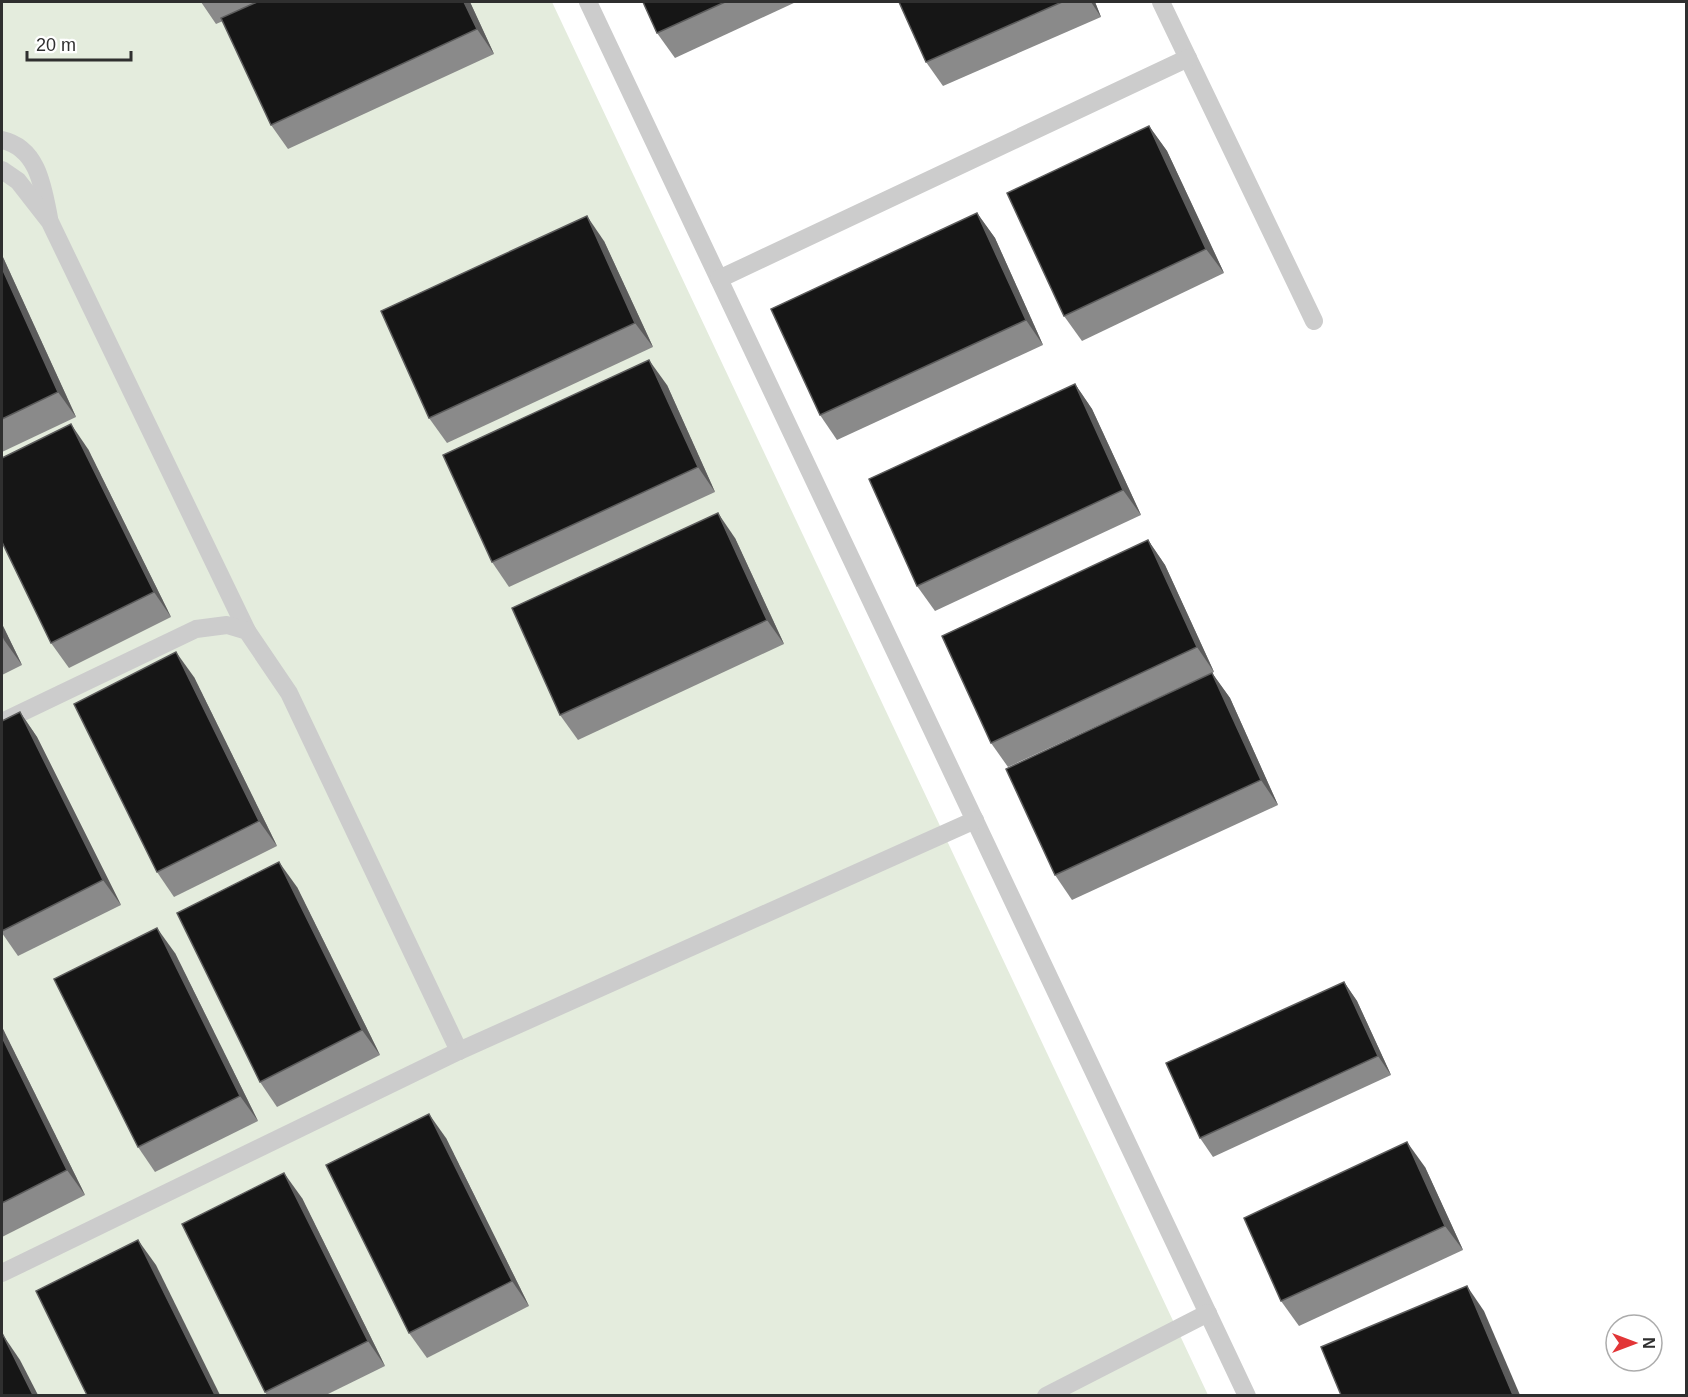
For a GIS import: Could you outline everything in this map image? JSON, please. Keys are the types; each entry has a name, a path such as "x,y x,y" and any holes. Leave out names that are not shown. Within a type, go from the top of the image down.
{"lane":[{"path":"588,2 1247,1395"},
{"path":"1161,2 1314,321"},
{"path":"719,279 1188,58"},
{"path":"2,140 22,150 35,165 42,182 50,222"},
{"path":"2,170 18,181 50,222 247,631 289,693 459,1051"},
{"path":"2,722 196,629 227,625 247,631"},
{"path":"2,1273 459,1051 975,820"},
{"path":"1047,1395 1208,1313"}],"green space":[{"path":"2,2 552,2 1208,1395 2,1396"}],"building":[{"path":"257,2 464,2 477,29 271,125 221,18"},
{"path":"643,2 725,2 657,33"},
{"path":"899,2 1062,2 926,62"},
{"path":"1149,126 1206,249 1064,316 1007,193"},
{"path":"977,213 1026,320 820,415 771,309"},
{"path":"587,216 635,323 429,418 381,311"},
{"path":"2,268 58,392 2,419"},
{"path":"649,360 698,467 492,562 443,455"},
{"path":"1075,384 1123,490 917,586 869,479"},
{"path":"71,424 154,592 51,643 2,542 2,458"},
{"path":"718,513 767,620 560,715 512,608"},
{"path":"1148,540 1197,647 991,743 942,636"},
{"path":"176,652 259,821 157,872 74,704"},
{"path":"1212,673 1261,780 1055,875 1006,769"},
{"path":"20,712 103,880 2,931 2,721"},
{"path":"279,862 362,1030 260,1082 177,913"},
{"path":"157,928 240,1096 138,1147 54,979"},
{"path":"1344,982 1378,1056 1200,1138 1166,1063"},
{"path":"2,1037 67,1170 2,1203"},
{"path":"429,1114 512,1281 409,1333 326,1165"},
{"path":"1407,1142 1445,1226 1281,1301 1244,1218"},
{"path":"284,1173 368,1341 265,1392 182,1224"},
{"path":"138,1240 215,1395 87,1395 36,1291"},
{"path":"1467,1286 1513,1395 1341,1395 1321,1347"},
{"path":"3,1335 33,1395 2,1395"}]}
